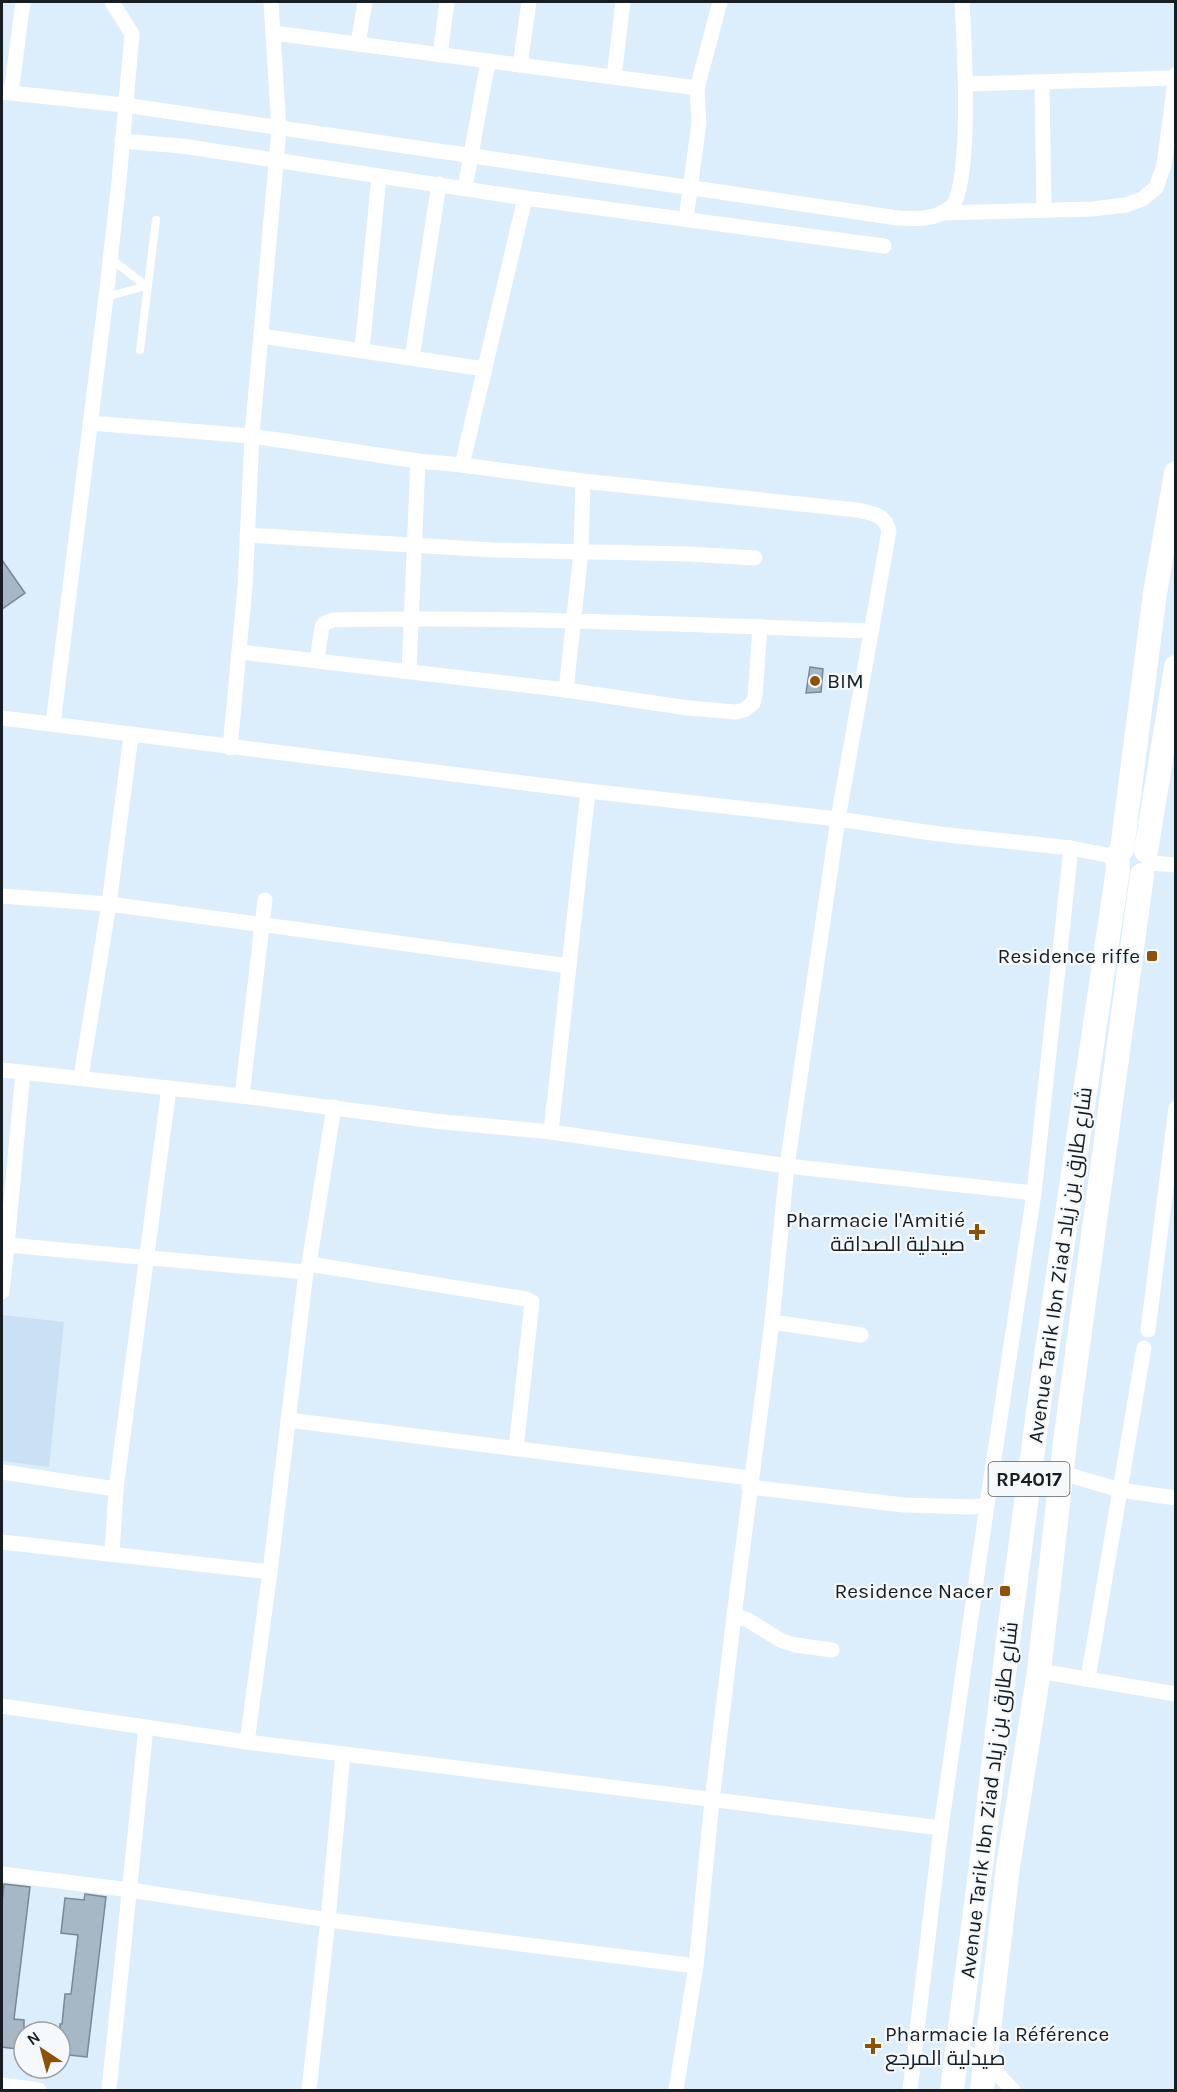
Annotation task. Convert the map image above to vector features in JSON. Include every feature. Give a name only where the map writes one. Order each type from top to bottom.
[{"type":"main road","name":"Avenue Tarik Ibn Ziad شارع طارق بن زياد","points":[[952,2091],[1039,1409],[1155,593],[1176,473]]},
{"type":"main road","name":"Avenue Tarik Ibn Ziad شارع طارق بن زياد","points":[[982,2091],[1008,1867],[1039,1671],[1062,1473],[1146,863],[1176,667]]},
{"type":"main road","points":[[1119,858],[1122,874],[1130,878],[1146,863]]},
{"type":"street","points":[[23,2],[6,93],[124,105],[923,220],[951,207],[959,193],[963,173],[966,84],[962,2]]},
{"type":"street","points":[[53,724],[106,297],[132,34],[112,2]]},
{"type":"street","points":[[231,748],[240,651],[252,436],[278,160],[279,129],[271,2]]},
{"type":"street","points":[[358,44],[365,2]]},
{"type":"street","points":[[440,55],[447,2]]},
{"type":"street","points":[[520,65],[529,2]]},
{"type":"street","points":[[614,77],[623,2]]},
{"type":"street","points":[[686,219],[699,123],[697,88],[720,2]]},
{"type":"street","points":[[273,33],[697,88]]},
{"type":"street","points":[[465,188],[469,155],[488,61]]},
{"type":"street","points":[[941,213],[1092,209],[1126,205],[1151,193],[1159,182],[1164,165],[1175,76],[966,84]]},
{"type":"street","points":[[1042,82],[1044,210]]},
{"type":"street","points":[[122,141],[182,146],[525,198],[884,246]]},
{"type":"street","points":[[362,350],[379,177]]},
{"type":"street","points":[[412,358],[439,184]]},
{"type":"street","points":[[462,465],[525,198]]},
{"type":"street","points":[[261,336],[485,369]]},
{"type":"street","points":[[90,423],[252,436],[418,461],[583,481],[834,506],[874,514],[882,517],[887,523],[889,531],[838,819],[787,1166],[772,1322],[750,1482],[712,1801],[696,1966],[676,2091]]},
{"type":"street","points":[[409,671],[418,461]]},
{"type":"street","points":[[566,690],[581,552],[583,481]]},
{"type":"street","points":[[247,535],[414,546],[755,558]]},
{"type":"street","points":[[317,660],[322,627],[328,621],[411,618],[872,631]]},
{"type":"street","points":[[240,651],[566,690],[688,708],[736,712],[744,710],[753,703],[755,696],[760,627]]},
{"type":"street","points":[[2,718],[131,736],[1071,848],[1119,858]]},
{"type":"street","points":[[81,1077],[109,904],[131,736]]},
{"type":"street","points":[[551,1132],[588,791]]},
{"type":"street","points":[[910,2091],[942,1828],[1034,1193],[1071,848]]},
{"type":"street","points":[[1146,863],[1176,865]]},
{"type":"street","points":[[2,896],[109,904],[570,966]]},
{"type":"street","points":[[242,1096],[266,900]]},
{"type":"street","points":[[2,1070],[242,1096],[434,1121],[551,1132],[787,1166],[1034,1193]]},
{"type":"street","points":[[2,1292],[22,1072]]},
{"type":"street","points":[[112,1554],[116,1489],[169,1088]]},
{"type":"street","points":[[247,1742],[308,1268],[334,1107]]},
{"type":"street","points":[[1148,1330],[1169,1204],[1176,1108]]},
{"type":"street","points":[[7,1245],[145,1258],[308,1268],[526,1299],[532,1302],[516,1449]]},
{"type":"street","points":[[772,1322],[861,1335]]},
{"type":"street","points":[[1088,1679],[1144,1348]]},
{"type":"street","points":[[288,1420],[516,1449],[894,1504],[971,1507],[987,1505]]},
{"type":"street","points":[[2,1472],[116,1489]]},
{"type":"street","points":[[1062,1473],[1120,1490],[1176,1498]]},
{"type":"street","points":[[2,1542],[270,1572]]},
{"type":"street","points":[[734,1616],[748,1620],[780,1640],[795,1645],[832,1650]]},
{"type":"street","points":[[1039,1671],[1176,1694]]},
{"type":"street","points":[[2,1706],[247,1742],[942,1828]]},
{"type":"street","points":[[109,2091],[146,1727]]},
{"type":"street","points":[[309,2091],[343,1754]]},
{"type":"street","points":[[2,1874],[130,1890],[328,1920],[696,1966]]},
{"type":"street","points":[[958,2048],[986,2062],[1013,2091]]},
{"type":"street","points":[[10,2088],[39,2091]]},
{"type":"lane","points":[[140,350],[156,220]]},
{"type":"lane","points":[[110,258],[147,286]]},
{"type":"lane","points":[[106,297],[147,286]]},
{"type":"shaded area","points":[[2,1315],[64,1322],[49,1467],[2,1461]]},
{"type":"building","points":[[2,560],[25,593],[2,609]]},
{"type":"building","name":"BIM","points":[[810,667],[823,669],[821,692],[806,693]]},
{"type":"building","points":[[4,1884],[30,1887],[14,2019],[24,2020],[12,2020],[12,2048],[2,2047]]},
{"type":"building","points":[[85,1894],[106,1897],[87,2057],[72,2055],[72,2020],[62,2020],[65,1994],[71,1994],[78,1935],[61,1933],[65,1898],[84,1900]]},
{"type":"place","name":"BIM","points":[[815,681]]},
{"type":"place","name":"Residence riffe","points":[[1152,956]]},
{"type":"place","name":"Pharmacie l'Amitié صيدلية الصداقة","points":[[977,1232]]},
{"type":"place","name":"Residence Nacer","points":[[1005,1591]]},
{"type":"place","name":"Pharmacie la Référence صيدلية المرجع","points":[[873,2046]]}]
